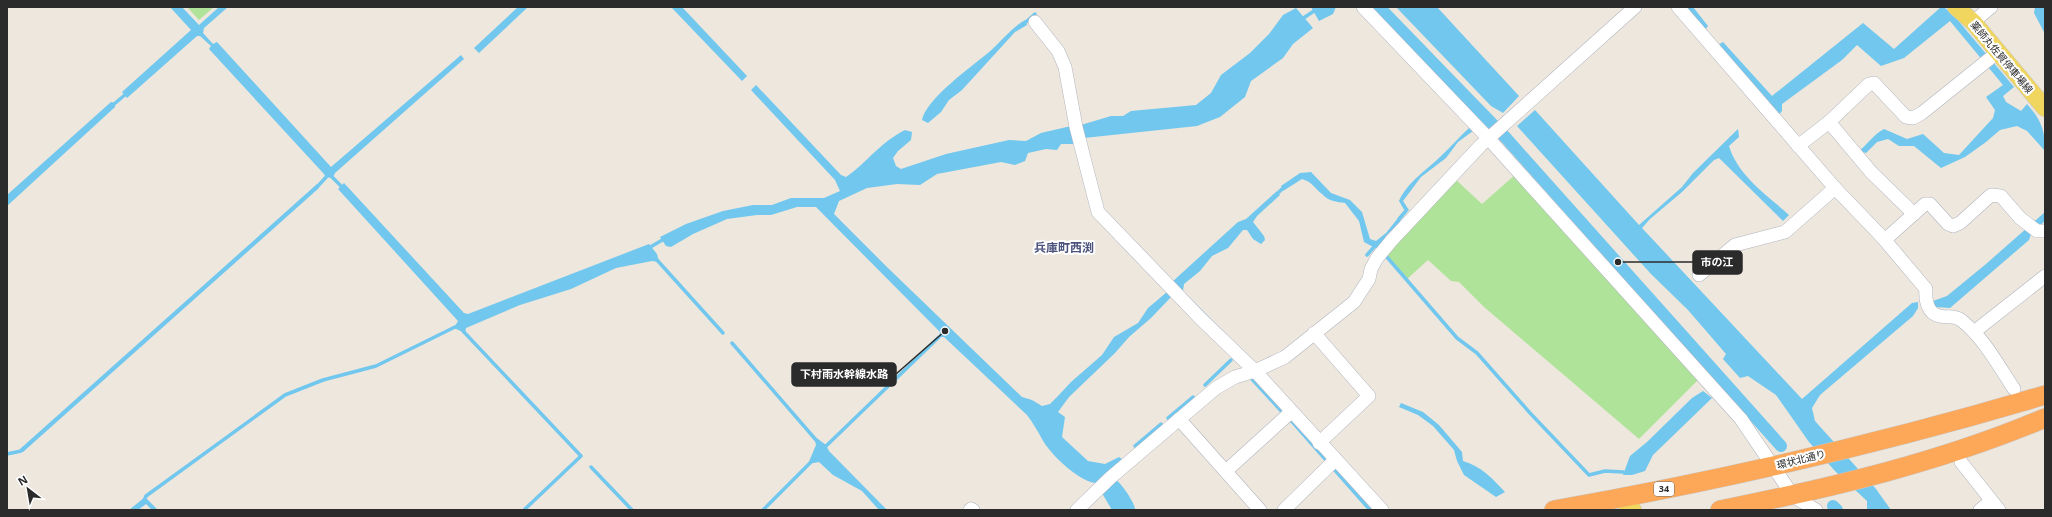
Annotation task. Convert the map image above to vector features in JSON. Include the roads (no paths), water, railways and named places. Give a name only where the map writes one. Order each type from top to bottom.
[{"type":"highway","name":"環状北通り","points":[[1554,510],[1626,506],[1815,455],[1981,414],[2045,395]]},
{"type":"highway","points":[[1720,510],[1793,496],[1873,476],[1935,458],[2042,423]]},
{"type":"highway","points":[[1752,510],[1781,505],[1793,496]]},
{"type":"main road","name":"薬師丸佐賀停車場線","points":[[1956,7],[1973,22],[1996,54],[2045,108]]},
{"type":"street","points":[[1363,7],[1488,138],[1741,419],[1793,496],[1816,510]]},
{"type":"street","points":[[1077,510],[1110,478],[1216,388],[1235,377],[1254,371],[1285,357],[1354,302],[1369,278],[1371,269],[1392,240],[1488,138],[1635,7]]},
{"type":"street","points":[[1678,7],[1798,146],[1835,188],[1883,238],[1926,289],[1926,298],[1929,309],[1938,316],[1949,316],[1959,319],[1969,328],[1992,354],[2014,389]]},
{"type":"street","points":[[1973,22],[1991,7]]},
{"type":"street","points":[[1035,22],[1058,52],[1065,67],[1078,133],[1098,212],[1201,319],[1254,371],[1288,415],[1319,443],[1332,463],[1382,510]]},
{"type":"street","points":[[1798,146],[1829,122],[1870,84],[1874,83],[1906,117],[1913,118],[1922,113],[1996,54]]},
{"type":"street","points":[[1829,122],[1871,172],[1914,214]]},
{"type":"street","points":[[1699,275],[1735,245],[1785,232],[1835,188]]},
{"type":"street","points":[[1883,238],[1888,237],[1925,204],[1930,204],[1948,224],[1956,226],[1992,195],[1996,194],[2001,196],[2040,229]]},
{"type":"street","points":[[1979,328],[2045,276]]},
{"type":"street","points":[[1314,333],[1369,396],[1319,443]]},
{"type":"street","points":[[1226,471],[1288,415]]},
{"type":"street","points":[[1179,419],[1260,510]]},
{"type":"street","points":[[1961,462],[1995,505],[1980,510]]},
{"type":"street","points":[[1284,510],[1332,463]]},
{"type":"water","points":[[170,7],[182,7],[199,25],[219,7],[228,7],[204,28],[203,33],[213,44],[217,42],[331,167],[461,55],[464,59],[335,173],[333,177],[326,178],[324,174],[209,49],[211,46],[200,36],[197,36],[127,98],[122,92],[191,30]]},
{"type":"water","points":[[518,7],[528,7],[479,53],[474,48]]},
{"type":"water","points":[[671,7],[682,7],[747,76],[742,81]]},
{"type":"water","points":[[1311,7],[1336,7],[1333,14],[1319,21]]},
{"type":"water","points":[[1396,7],[1437,7],[1519,96],[1503,113],[1491,106]]},
{"type":"water","points":[[1686,7],[1693,7],[1708,26],[1705,30]]},
{"type":"water","points":[[1941,7],[1944,7],[1956,18],[2014,87],[2003,96],[2006,102],[2021,111],[2027,104],[2036,115],[2043,131],[2045,151],[2027,131],[2017,126],[2000,130],[1965,157],[1941,168],[1914,146],[1899,146],[1888,139],[1877,142],[1866,153],[1859,151],[1884,129],[1907,139],[1923,134],[1944,153],[1959,155],[1993,118],[1995,110],[1986,97],[2003,85],[1950,21],[1904,58],[1881,66],[1857,45],[1842,60],[1782,104],[1782,111],[1778,116],[1718,45],[1723,42],[1772,96],[1863,23],[1894,49]]},
{"type":"water","points":[[2035,7],[2044,7],[2045,9],[2045,34],[2034,13]]},
{"type":"water","points":[[1296,8],[1313,28],[1293,44],[1283,58],[1251,81],[1245,97],[1220,117],[1197,126],[1084,138],[1081,125],[1111,116],[1123,116],[1131,111],[1196,105],[1211,93],[1221,75],[1250,53],[1269,34],[1283,15]]},
{"type":"water","points":[[1025,20],[1027,25],[1015,32],[962,90],[949,100],[941,112],[928,123],[922,120],[925,112],[940,93],[988,53],[1015,27]]},
{"type":"water","points":[[756,85],[841,175],[846,177],[888,141],[905,130],[912,132],[911,140],[898,151],[893,158],[896,166],[901,169],[946,154],[1009,140],[1026,141],[1041,133],[1071,126],[1074,144],[1061,144],[1057,150],[1046,149],[1028,153],[1025,161],[1015,165],[1001,162],[937,174],[920,185],[897,184],[867,188],[839,201],[834,214],[1022,397],[1032,400],[1042,406],[1050,404],[1071,382],[1102,355],[1114,337],[1138,323],[1148,308],[1167,292],[1172,296],[1069,397],[1058,412],[1065,417],[1062,437],[1088,461],[1105,464],[1119,457],[1122,459],[1103,477],[1114,479],[1118,482],[1131,499],[1135,510],[1112,510],[1096,483],[1082,478],[1074,473],[1058,459],[1046,445],[1027,415],[944,337],[939,337],[940,332],[816,207],[797,207],[771,215],[757,215],[727,219],[693,234],[671,247],[666,246],[660,237],[686,224],[723,211],[753,205],[772,205],[791,198],[824,198],[840,191],[835,180],[751,90]]},
{"type":"water","points":[[111,102],[115,103],[115,107],[7,206],[7,195]]},
{"type":"water","points":[[1535,110],[1639,225],[1682,187],[1693,173],[1738,129],[1739,137],[1729,146],[1733,157],[1746,176],[1789,215],[1783,221],[1719,158],[1714,160],[1682,192],[1650,219],[1642,228],[1802,399],[1912,303],[1918,302],[1918,308],[1913,316],[1820,395],[1812,408],[1815,421],[1876,489],[1891,510],[1867,510],[1867,501],[1835,471],[1809,442],[1776,395],[1748,376],[1740,378],[1723,359],[1726,354],[1688,310],[1651,274],[1517,126]]},
{"type":"water","points":[[1469,128],[1473,131],[1458,142],[1446,158],[1421,177],[1403,201],[1409,210],[1406,213],[1399,201],[1407,188],[1445,153]]},
{"type":"water","points":[[1311,172],[1331,193],[1350,200],[1362,212],[1370,239],[1376,241],[1386,233],[1398,218],[1401,221],[1386,236],[1377,249],[1364,242],[1359,221],[1345,203],[1330,200],[1311,184],[1302,179],[1283,191],[1281,186],[1300,173]]},
{"type":"water","points":[[344,183],[464,313],[468,314],[649,244],[657,254],[659,262],[652,261],[616,268],[571,289],[520,305],[466,328],[465,333],[454,328],[458,321],[338,189]]},
{"type":"water","points":[[317,184],[319,188],[23,452],[20,449]]},
{"type":"water","points":[[1277,191],[1280,195],[1257,216],[1253,222],[1264,236],[1265,240],[1261,244],[1253,239],[1247,230],[1243,230],[1228,248],[1212,256],[1200,271],[1184,284],[1183,291],[1240,348],[1238,350],[1172,282],[1238,222],[1246,219]]},
{"type":"water","points":[[2045,212],[2045,221],[2031,234],[2029,240],[1950,308],[1935,307],[1933,301],[1947,296]]},
{"type":"water","points":[[1703,391],[1712,398],[1653,455],[1645,471],[1632,475],[1623,475],[1630,456],[1647,442],[1692,398]]},
{"type":"water","points":[[1401,403],[1423,412],[1439,425],[1462,452],[1463,461],[1481,470],[1505,492],[1496,497],[1464,475],[1457,461],[1454,450],[1433,426],[1418,415],[1399,407]]},
{"type":"water","points":[[814,436],[826,445],[829,451],[887,510],[879,510],[862,491],[833,475],[819,462],[808,464],[816,445]]},
{"type":"water","points":[[145,497],[158,510],[152,510],[146,504],[138,510],[129,510]]},
{"type":"waterway","points":[[1302,19],[1320,7]]},
{"type":"waterway","points":[[1379,7],[1506,138],[1781,446]]},
{"type":"waterway","points":[[1026,22],[1035,14]]},
{"type":"waterway","points":[[113,105],[127,93]]},
{"type":"waterway","points":[[317,187],[329,174],[344,189]]},
{"type":"waterway","points":[[1279,192],[1282,189]]},
{"type":"waterway","points":[[1399,219],[1405,212]]},
{"type":"waterway","points":[[647,249],[664,239]]},
{"type":"waterway","points":[[1367,255],[1374,247]]},
{"type":"waterway","points":[[1386,256],[1457,338],[1477,353],[1530,413],[1589,475],[1605,471],[1623,472]]},
{"type":"waterway","points":[[657,260],[723,333]]},
{"type":"waterway","points":[[144,501],[146,496],[285,395],[323,380],[376,366],[457,326]]},
{"type":"waterway","points":[[463,331],[581,456],[524,510]]},
{"type":"waterway","points":[[823,449],[939,337]]},
{"type":"waterway","points":[[732,343],[816,440]]},
{"type":"waterway","points":[[1205,385],[1231,360]]},
{"type":"waterway","points":[[1251,378],[1284,414]]},
{"type":"waterway","points":[[1168,418],[1193,397]]},
{"type":"waterway","points":[[1289,418],[1370,510]]},
{"type":"waterway","points":[[1135,446],[1161,424]]},
{"type":"waterway","points":[[7,454],[21,451],[24,448]]},
{"type":"waterway","points":[[763,510],[812,461]]},
{"type":"waterway","points":[[591,467],[632,510]]},
{"type":"waterway","points":[[1833,506],[1837,510]]},
{"type":"place","name":"市の江","points":[[1618,262]]},
{"type":"place","name":"下村雨水幹線水路","points":[[945,331]]},
{"type":"district","name":"兵庫町西渕","points":[[1064,248]]}]
